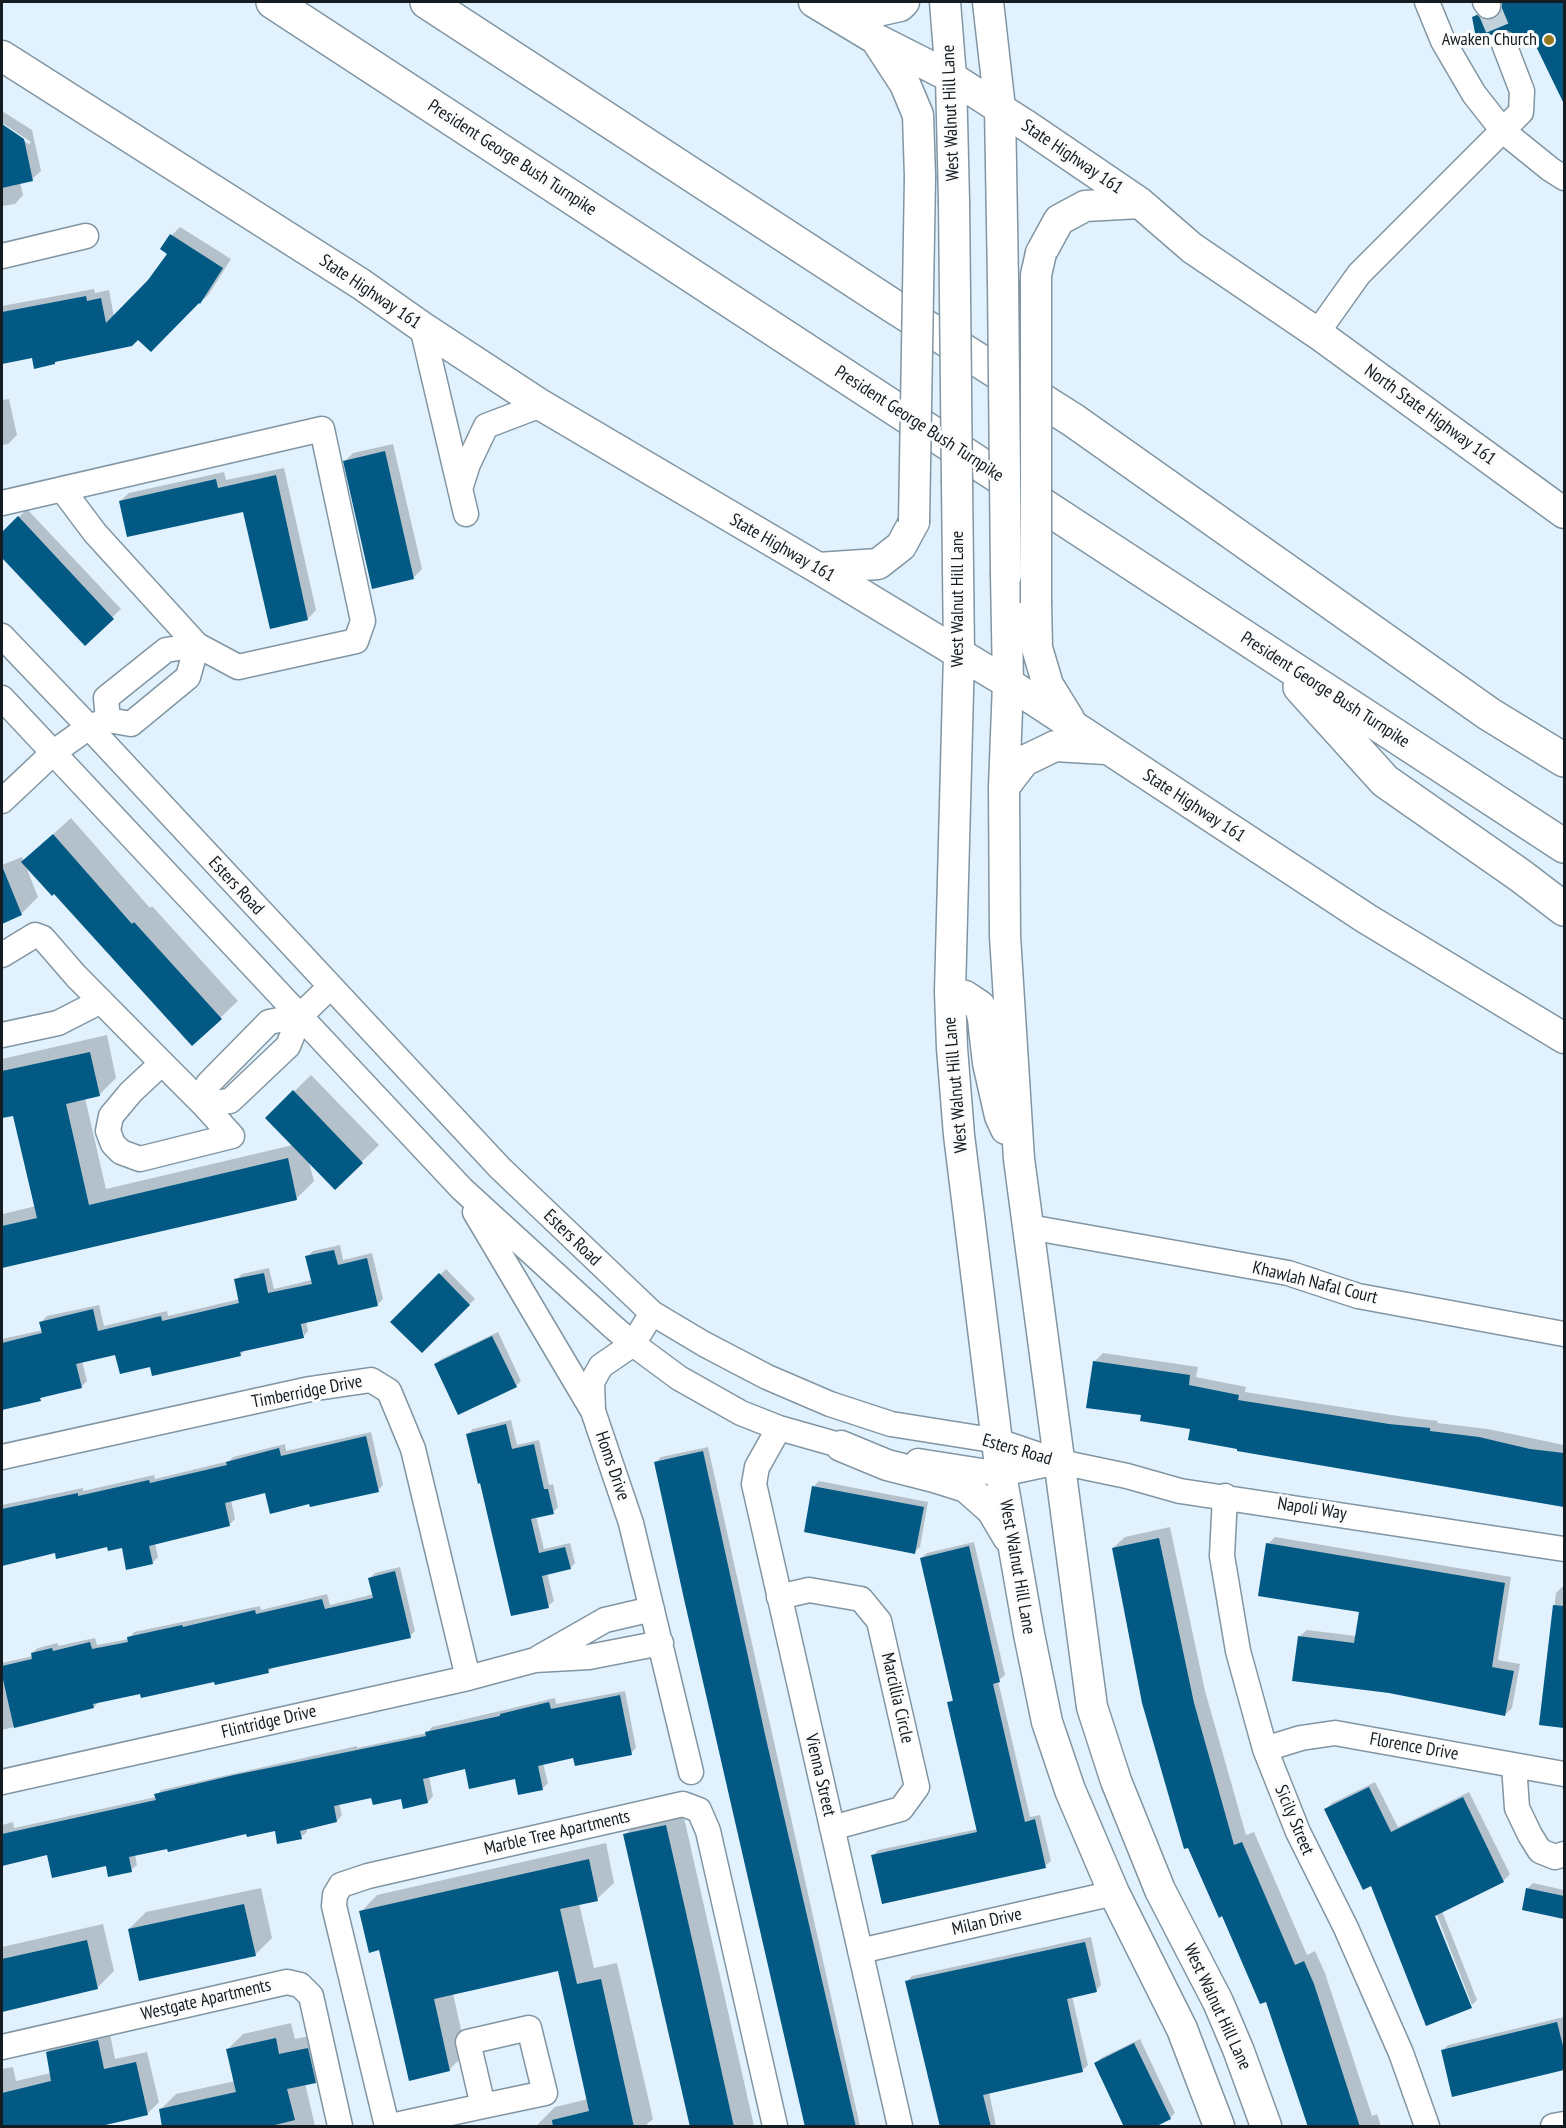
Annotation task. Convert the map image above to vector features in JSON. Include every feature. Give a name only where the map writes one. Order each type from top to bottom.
[{"type":"highway","name":"President George Bush Turnpike","points":[[273,2],[1564,846]]},
{"type":"highway","points":[[427,2],[893,306],[1073,420],[1489,714],[1564,760]]},
{"type":"highway","points":[[1270,654],[1385,781],[1521,876],[1564,909]]},
{"type":"highway","points":[[1489,714],[1564,746]]},
{"type":"main road","points":[[820,5],[873,12],[900,6],[904,2]]},
{"type":"main road","name":"West Walnut Hill Lane","points":[[945,2],[951,77],[954,201],[959,654],[950,992],[959,1136],[1001,1474],[1047,1722],[1070,1790],[1114,1893],[1182,2029],[1219,2127]]},
{"type":"main road","name":"West Walnut Hill Lane","points":[[988,2],[1000,108],[1008,683],[1004,787],[1005,936],[1019,1160],[1092,1707],[1116,1781],[1160,1890],[1218,2002],[1239,2049],[1266,2127]]},
{"type":"main road","name":"State Highway 161","points":[[820,5],[874,38],[951,77],[1000,108],[1140,203],[1192,248],[1317,333]]},
{"type":"main road","points":[[818,568],[878,564],[901,546],[914,522],[920,177],[918,115],[905,84],[874,38]]},
{"type":"main road","name":"State Highway 161","points":[[2,56],[361,284],[422,327],[542,405],[1008,683],[1367,919],[1564,1038]]},
{"type":"main road","points":[[1073,726],[1048,685],[1037,648],[1036,275],[1041,254],[1059,220],[1085,206],[1140,203]]},
{"type":"main road","name":"North State Highway 161","points":[[1317,333],[1554,505]]},
{"type":"main road","points":[[1004,787],[1024,761],[1055,746],[1107,749]]},
{"type":"main road","points":[[950,992],[965,996],[980,1006],[988,1063],[1000,1116],[1019,1160]]},
{"type":"main road","points":[[841,1446],[887,1465],[966,1487],[992,1510],[1014,1548]]},
{"type":"street","points":[[1428,2],[1443,41],[1474,94],[1503,131],[1564,178]]},
{"type":"street","points":[[1317,333],[1359,274],[1521,112],[1522,91],[1503,44]]},
{"type":"street","points":[[2,256],[86,236]]},
{"type":"street","points":[[422,327],[466,514]]},
{"type":"street","points":[[460,489],[468,464],[486,426],[542,405]]},
{"type":"street","points":[[2,503],[62,489],[322,429],[363,621],[356,641],[238,668],[197,645],[95,533],[62,489]]},
{"type":"street","name":"Esters Road","points":[[2,636],[99,723],[330,987],[500,1168],[652,1313],[767,1377],[830,1404],[891,1424],[998,1441],[1060,1462]]},
{"type":"street","points":[[99,723],[106,698],[166,650],[197,645]]},
{"type":"street","points":[[2,801],[54,752],[99,723],[131,724],[188,677],[197,645]]},
{"type":"street","name":"Esters Road","points":[[2,698],[462,1190],[633,1344],[679,1378],[741,1413],[779,1428],[885,1456],[1001,1474],[1060,1462]]},
{"type":"street","points":[[2,955],[35,935],[43,938],[232,1136],[140,1159],[121,1152],[113,1144],[108,1131],[111,1116],[131,1092],[162,1064]]},
{"type":"street","points":[[202,1104],[208,1084],[269,1022],[300,1016],[330,987]]},
{"type":"street","points":[[2,1035],[58,1023],[101,1001]]},
{"type":"street","name":"Homs Drive","points":[[462,1190],[593,1411],[631,1522],[691,1772]]},
{"type":"street","name":"Khawlah Nafal Court","points":[[1029,1227],[1288,1273],[1358,1296],[1564,1334]]},
{"type":"street","points":[[593,1411],[592,1382],[601,1365],[633,1344],[652,1313]]},
{"type":"street","name":"Timberridge Drive","points":[[2,1457],[310,1389],[371,1380],[389,1391],[413,1449],[468,1677]]},
{"type":"street","name":"Vienna Street","points":[[779,1428],[757,1467],[754,1484],[900,2127]]},
{"type":"street","name":"Napoli Way","points":[[1060,1462],[1127,1476],[1180,1491],[1564,1549]]},
{"type":"street","name":"Sicily Street","points":[[1225,1496],[1222,1556],[1238,1651],[1265,1749],[1298,1832],[1346,1928],[1401,2053],[1427,2127]]},
{"type":"street","name":"Marcillia Circle","points":[[779,1597],[808,1590],[861,1599],[879,1621],[917,1787],[901,1809],[832,1828]]},
{"type":"street","name":"Flintridge Drive","points":[[535,1660],[605,1620],[652,1609]]},
{"type":"street","name":"Flintridge Drive","points":[[2,1782],[535,1660],[589,1657],[661,1643]]},
{"type":"street","name":"Florence Drive","points":[[1265,1749],[1301,1738],[1335,1733],[1564,1774]]},
{"type":"street","points":[[1514,1765],[1517,1808],[1530,1835],[1540,1851],[1555,1857],[1564,1854]]},
{"type":"street","name":"Marble Tree Apartments","points":[[483,2106],[389,2127],[334,1906],[335,1895],[341,1885],[368,1876],[683,1804],[699,1810],[708,1831],[775,2127]]},
{"type":"street","name":"Milan Drive","points":[[860,1951],[1114,1893]]},
{"type":"street","name":"Westgate Apartments","points":[[2,2047],[287,1982],[300,1985],[311,1996],[313,2002],[340,2127]]},
{"type":"street","points":[[1553,2127],[1564,2124]]},
{"type":"building","name":"Awaken Church","points":[[1504,2],[1564,2],[1564,104],[1531,36],[1516,37],[1506,30],[1476,38],[1472,17],[1477,15],[1489,20],[1496,18]]},
{"type":"building","points":[[2,124],[24,139],[33,181],[2,188]]},
{"type":"building","points":[[170,234],[223,268],[200,304],[151,352],[138,340],[132,346],[55,362],[55,364],[34,369],[32,358],[2,364],[2,312],[86,296],[87,301],[101,298],[106,323],[148,280],[167,254],[160,249]]},
{"type":"building","points":[[385,451],[414,579],[372,589],[343,461]]},
{"type":"building","points":[[276,475],[308,620],[270,629],[243,512],[127,537],[119,501],[216,479],[218,488]]},
{"type":"building","points":[[18,516],[114,619],[85,646],[2,558],[2,532]]},
{"type":"building","points":[[53,834],[132,924],[134,922],[222,1019],[192,1046],[54,894],[52,896],[21,862]]},
{"type":"building","points":[[2,866],[22,915],[2,924]]},
{"type":"building","points":[[90,1052],[100,1096],[66,1104],[89,1205],[288,1158],[297,1200],[2,1268],[2,1226],[37,1218],[13,1116],[2,1118],[2,1071]]},
{"type":"building","points":[[293,1090],[363,1163],[335,1190],[265,1118]]},
{"type":"building","points":[[334,1250],[338,1265],[367,1258],[378,1306],[301,1324],[304,1338],[240,1352],[241,1356],[152,1376],[150,1367],[120,1374],[115,1355],[76,1364],[82,1388],[2,1410],[2,1343],[42,1333],[39,1322],[93,1309],[98,1331],[161,1316],[162,1321],[239,1303],[234,1279],[264,1273],[268,1293],[312,1284],[305,1256]]},
{"type":"building","points":[[439,1273],[470,1305],[422,1353],[390,1322]]},
{"type":"building","points":[[492,1336],[517,1387],[458,1415],[434,1364]]},
{"type":"building","points":[[1093,1361],[1190,1375],[1189,1385],[1239,1395],[1238,1400],[1389,1424],[1430,1428],[1430,1431],[1479,1437],[1530,1449],[1564,1453],[1564,1507],[1237,1451],[1237,1449],[1188,1440],[1190,1429],[1140,1421],[1141,1415],[1086,1408]]},
{"type":"building","points":[[506,1424],[512,1449],[534,1444],[544,1489],[548,1489],[554,1514],[531,1519],[539,1553],[565,1547],[571,1569],[542,1576],[549,1608],[511,1616],[480,1483],[478,1484],[466,1434]]},
{"type":"building","points":[[366,1436],[379,1492],[310,1507],[309,1504],[270,1514],[265,1493],[225,1503],[230,1526],[149,1546],[153,1564],[126,1570],[122,1548],[108,1551],[107,1547],[56,1559],[55,1553],[2,1566],[2,1509],[78,1493],[78,1496],[149,1480],[150,1483],[227,1465],[226,1462],[279,1448],[281,1456]]},
{"type":"building","points":[[703,1451],[766,1739],[856,2127],[805,2127],[684,1599],[654,1462]]},
{"type":"building","points":[[812,1486],[924,1507],[915,1554],[804,1532]]},
{"type":"building","points":[[1159,1538],[1194,1703],[1234,1845],[1242,1842],[1295,1965],[1304,1961],[1314,1984],[1360,2127],[1308,2127],[1266,2002],[1260,2004],[1222,1916],[1219,1918],[1188,1848],[1184,1849],[1142,1703],[1112,1548]]},
{"type":"building","points":[[1266,1543],[1505,1583],[1492,1667],[1514,1671],[1505,1716],[1389,1693],[1292,1681],[1298,1636],[1354,1643],[1359,1612],[1258,1596]]},
{"type":"building","points":[[969,1546],[1000,1682],[993,1684],[1025,1822],[1035,1819],[1046,1868],[882,1904],[871,1855],[977,1832],[947,1702],[953,1701],[920,1558]]},
{"type":"building","points":[[395,1571],[411,1638],[268,1669],[269,1673],[215,1685],[214,1682],[141,1698],[140,1694],[93,1704],[94,1708],[14,1728],[2,1666],[32,1659],[31,1653],[52,1648],[53,1651],[90,1642],[92,1649],[128,1642],[127,1637],[182,1625],[183,1627],[255,1610],[256,1614],[322,1599],[325,1609],[373,1598],[368,1578]]},
{"type":"building","points":[[1553,1605],[1564,1606],[1564,1728],[1539,1725]]},
{"type":"building","points":[[620,1695],[632,1755],[575,1766],[573,1758],[538,1766],[543,1790],[518,1795],[515,1779],[469,1789],[465,1769],[423,1779],[428,1803],[403,1809],[401,1799],[373,1805],[371,1798],[334,1806],[337,1822],[300,1831],[302,1839],[277,1844],[275,1831],[247,1837],[246,1834],[168,1852],[167,1849],[129,1857],[132,1872],[108,1877],[106,1866],[52,1878],[47,1855],[2,1866],[2,1834],[156,1800],[154,1794],[234,1775],[426,1736],[425,1732],[500,1716],[500,1714],[549,1702],[551,1709]]},
{"type":"building","points":[[1369,1787],[1391,1832],[1463,1797],[1504,1882],[1435,1916],[1472,2008],[1426,2026],[1371,1886],[1363,1890],[1324,1809]]},
{"type":"building","points":[[666,1825],[734,2127],[690,2127],[623,1834]]},
{"type":"building","points":[[589,1859],[598,1901],[560,1909],[577,1984],[601,1979],[634,2127],[553,2127],[552,2120],[589,2111],[558,1971],[434,1999],[450,2071],[409,2081],[379,1950],[369,1953],[359,1911]]},
{"type":"building","points":[[1526,1888],[1564,1896],[1564,1919],[1522,1910]]},
{"type":"building","points":[[244,1904],[256,1956],[139,1981],[128,1929]]},
{"type":"building","points":[[87,1940],[98,1989],[2,2012],[2,1959]]},
{"type":"building","points":[[1085,1942],[1097,1992],[1067,1999],[1083,2072],[983,2095],[991,2127],[940,2127],[905,1981]]},
{"type":"building","points":[[1557,2022],[1564,2050],[1564,2070],[1452,2097],[1441,2050]]},
{"type":"building","points":[[276,2038],[279,2054],[308,2048],[316,2083],[287,2089],[295,2120],[267,2127],[162,2127],[159,2109],[236,2092],[226,2049]]},
{"type":"building","points":[[98,2040],[104,2069],[136,2062],[148,2115],[97,2127],[2,2127],[2,2093],[51,2081],[46,2052]]},
{"type":"building","points":[[1134,2043],[1171,2119],[1155,2127],[1124,2127],[1094,2063]]},
{"type":"tunnel","points":[[1488,6],[1504,44]]},
{"type":"place","name":"Awaken Church","points":[[1549,40]]}]
